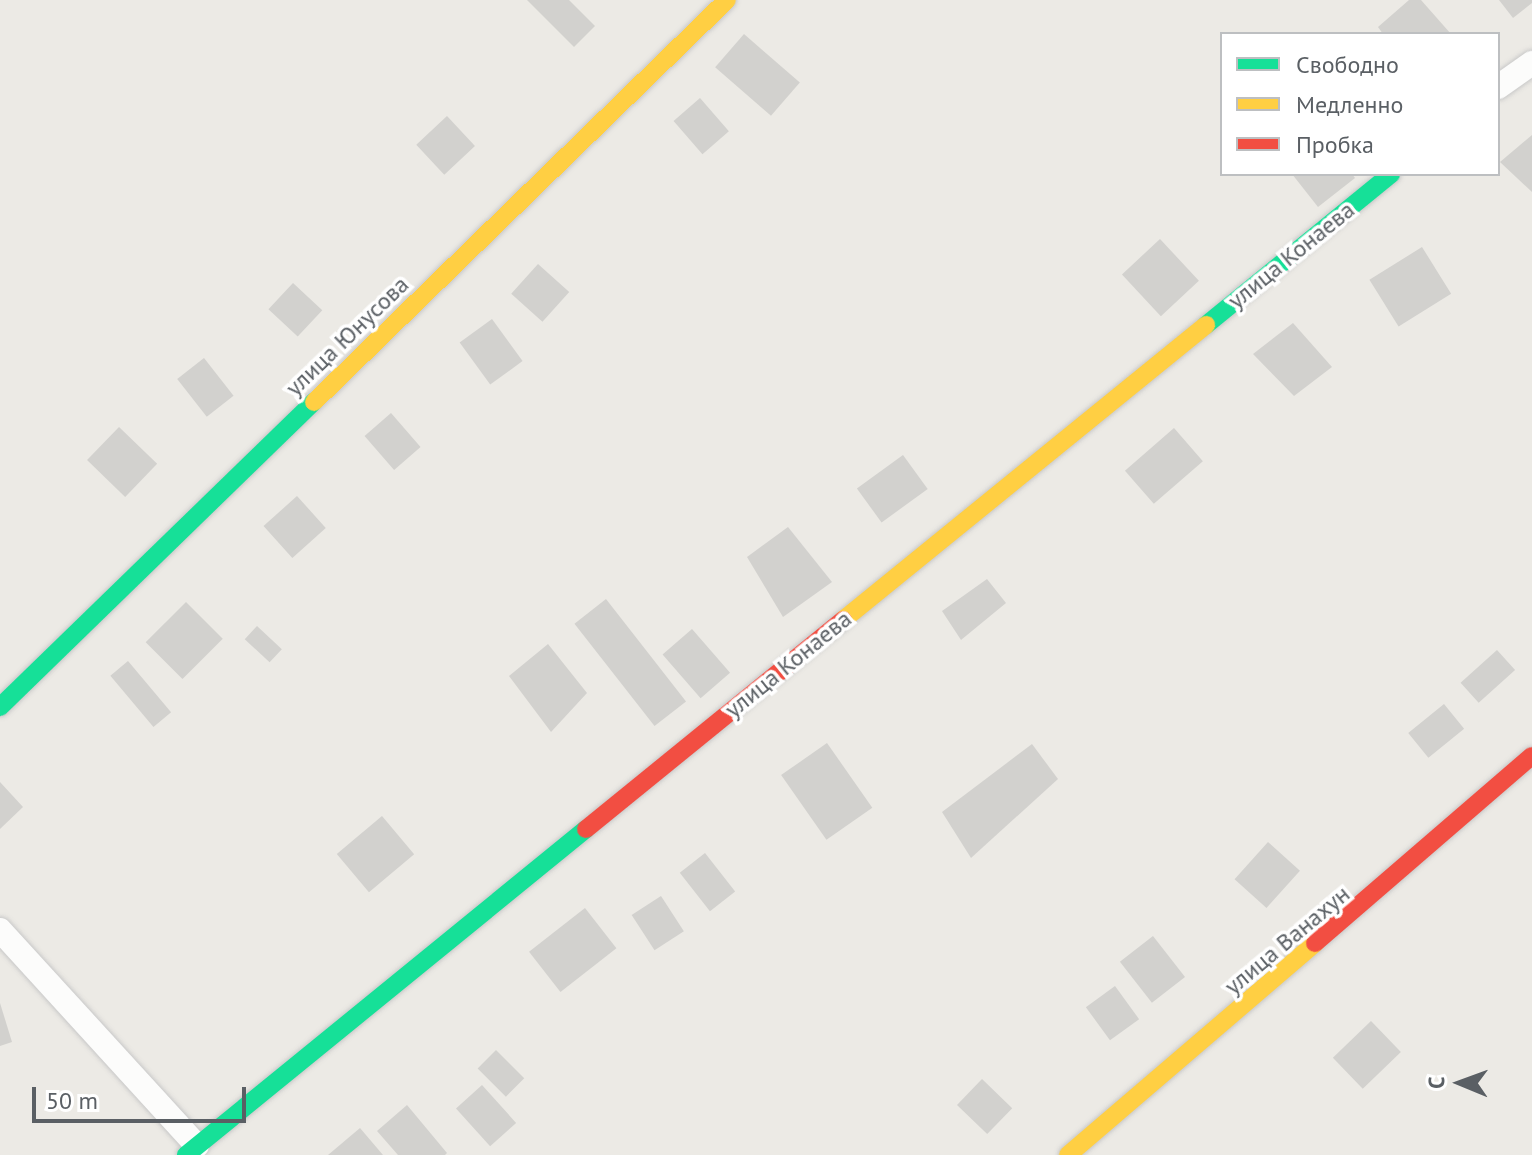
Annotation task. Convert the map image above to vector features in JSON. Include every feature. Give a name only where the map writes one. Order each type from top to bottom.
[{"type":"street","name":"улица Юнусова","points":[[0,707],[727,0]]},
{"type":"street","points":[[1500,86],[1532,63]]},
{"type":"street","name":"улица Конаева","points":[[192,1150],[1389,176]]},
{"type":"street","name":"улица Ванахун","points":[[1068,1155],[1532,756]]},
{"type":"street","points":[[0,930],[192,1150]]},
{"type":"building","points":[[527,0],[569,0],[595,26],[574,47]]},
{"type":"building","points":[[1409,0],[1421,0],[1449,32],[1382,32],[1378,27]]},
{"type":"building","points":[[1499,0],[1532,0],[1532,3],[1513,18]]},
{"type":"building","points":[[744,34],[800,83],[771,116],[715,67]]},
{"type":"building","points":[[700,98],[729,131],[702,154],[674,121]]},
{"type":"building","points":[[447,116],[475,146],[444,175],[416,145]]},
{"type":"building","points":[[1532,135],[1532,192],[1500,162]]},
{"type":"building","points":[[1294,176],[1354,176],[1355,178],[1318,207]]},
{"type":"building","points":[[1160,239],[1199,281],[1161,316],[1122,274]]},
{"type":"building","points":[[1422,247],[1451,294],[1399,326],[1369,280]]},
{"type":"building","points":[[538,264],[569,292],[542,322],[511,294]]},
{"type":"building","points":[[293,283],[322,310],[298,337],[268,309]]},
{"type":"building","points":[[492,319],[523,361],[490,385],[460,343]]},
{"type":"building","points":[[1293,323],[1332,367],[1294,396],[1253,354]]},
{"type":"building","points":[[204,358],[234,396],[207,417],[177,379]]},
{"type":"building","points":[[391,413],[421,447],[394,470],[365,436]]},
{"type":"building","points":[[119,427],[157,464],[125,497],[87,460]]},
{"type":"building","points":[[1174,428],[1203,461],[1154,504],[1125,471]]},
{"type":"building","points":[[903,455],[928,489],[882,522],[857,489]]},
{"type":"building","points":[[297,496],[326,528],[292,558],[264,526]]},
{"type":"building","points":[[788,527],[832,582],[783,617],[747,557]]},
{"type":"building","points":[[987,579],[1006,603],[961,640],[942,611]]},
{"type":"building","points":[[606,599],[686,701],[655,726],[574,624]]},
{"type":"building","points":[[186,602],[223,639],[182,679],[146,642]]},
{"type":"building","points":[[257,626],[282,649],[270,662],[245,639]]},
{"type":"building","points":[[692,629],[730,673],[701,698],[663,655]]},
{"type":"building","points":[[548,644],[587,693],[551,732],[509,676]]},
{"type":"building","points":[[1497,650],[1515,670],[1479,703],[1461,683]]},
{"type":"building","points":[[128,661],[171,712],[153,727],[110,676]]},
{"type":"building","points":[[1444,704],[1464,729],[1428,758],[1408,733]]},
{"type":"building","points":[[827,743],[872,808],[826,840],[781,775]]},
{"type":"building","points":[[1032,744],[1058,779],[971,858],[942,812]]},
{"type":"building","points":[[0,782],[23,807],[0,829]]},
{"type":"building","points":[[382,816],[414,854],[369,892],[337,854]]},
{"type":"building","points":[[1268,842],[1300,871],[1266,908],[1235,879]]},
{"type":"building","points":[[705,853],[735,892],[710,911],[680,873]]},
{"type":"building","points":[[661,896],[684,931],[655,950],[632,915]]},
{"type":"building","points":[[585,908],[616,948],[560,992],[529,952]]},
{"type":"building","points":[[1153,936],[1185,977],[1152,1003],[1120,962]]},
{"type":"building","points":[[1115,986],[1139,1019],[1110,1040],[1086,1007]]},
{"type":"building","points":[[0,1003],[12,1042],[0,1046]]},
{"type":"building","points":[[1371,1021],[1401,1052],[1363,1089],[1333,1058]]},
{"type":"building","points":[[496,1050],[524,1078],[506,1097],[478,1068]]},
{"type":"building","points":[[982,1079],[1012,1108],[987,1134],[957,1105]]},
{"type":"building","points":[[482,1085],[516,1123],[490,1146],[456,1108]]},
{"type":"building","points":[[407,1105],[447,1153],[445,1155],[398,1155],[377,1131]]},
{"type":"building","points":[[360,1128],[383,1155],[328,1155]]},
{"type":"traffic: fast","points":[[1206,325],[1389,176]]},
{"type":"traffic: fast","points":[[0,707],[314,402]]},
{"type":"traffic: fast","points":[[186,1155],[586,829]]},
{"type":"traffic: slow","points":[[314,402],[727,0]]},
{"type":"traffic: slow","points":[[843,620],[1206,325]]},
{"type":"traffic: slow","points":[[1068,1155],[1315,943]]},
{"type":"traffic: jam","points":[[586,829],[843,620]]},
{"type":"traffic: jam","points":[[1315,943],[1532,756]]}]
